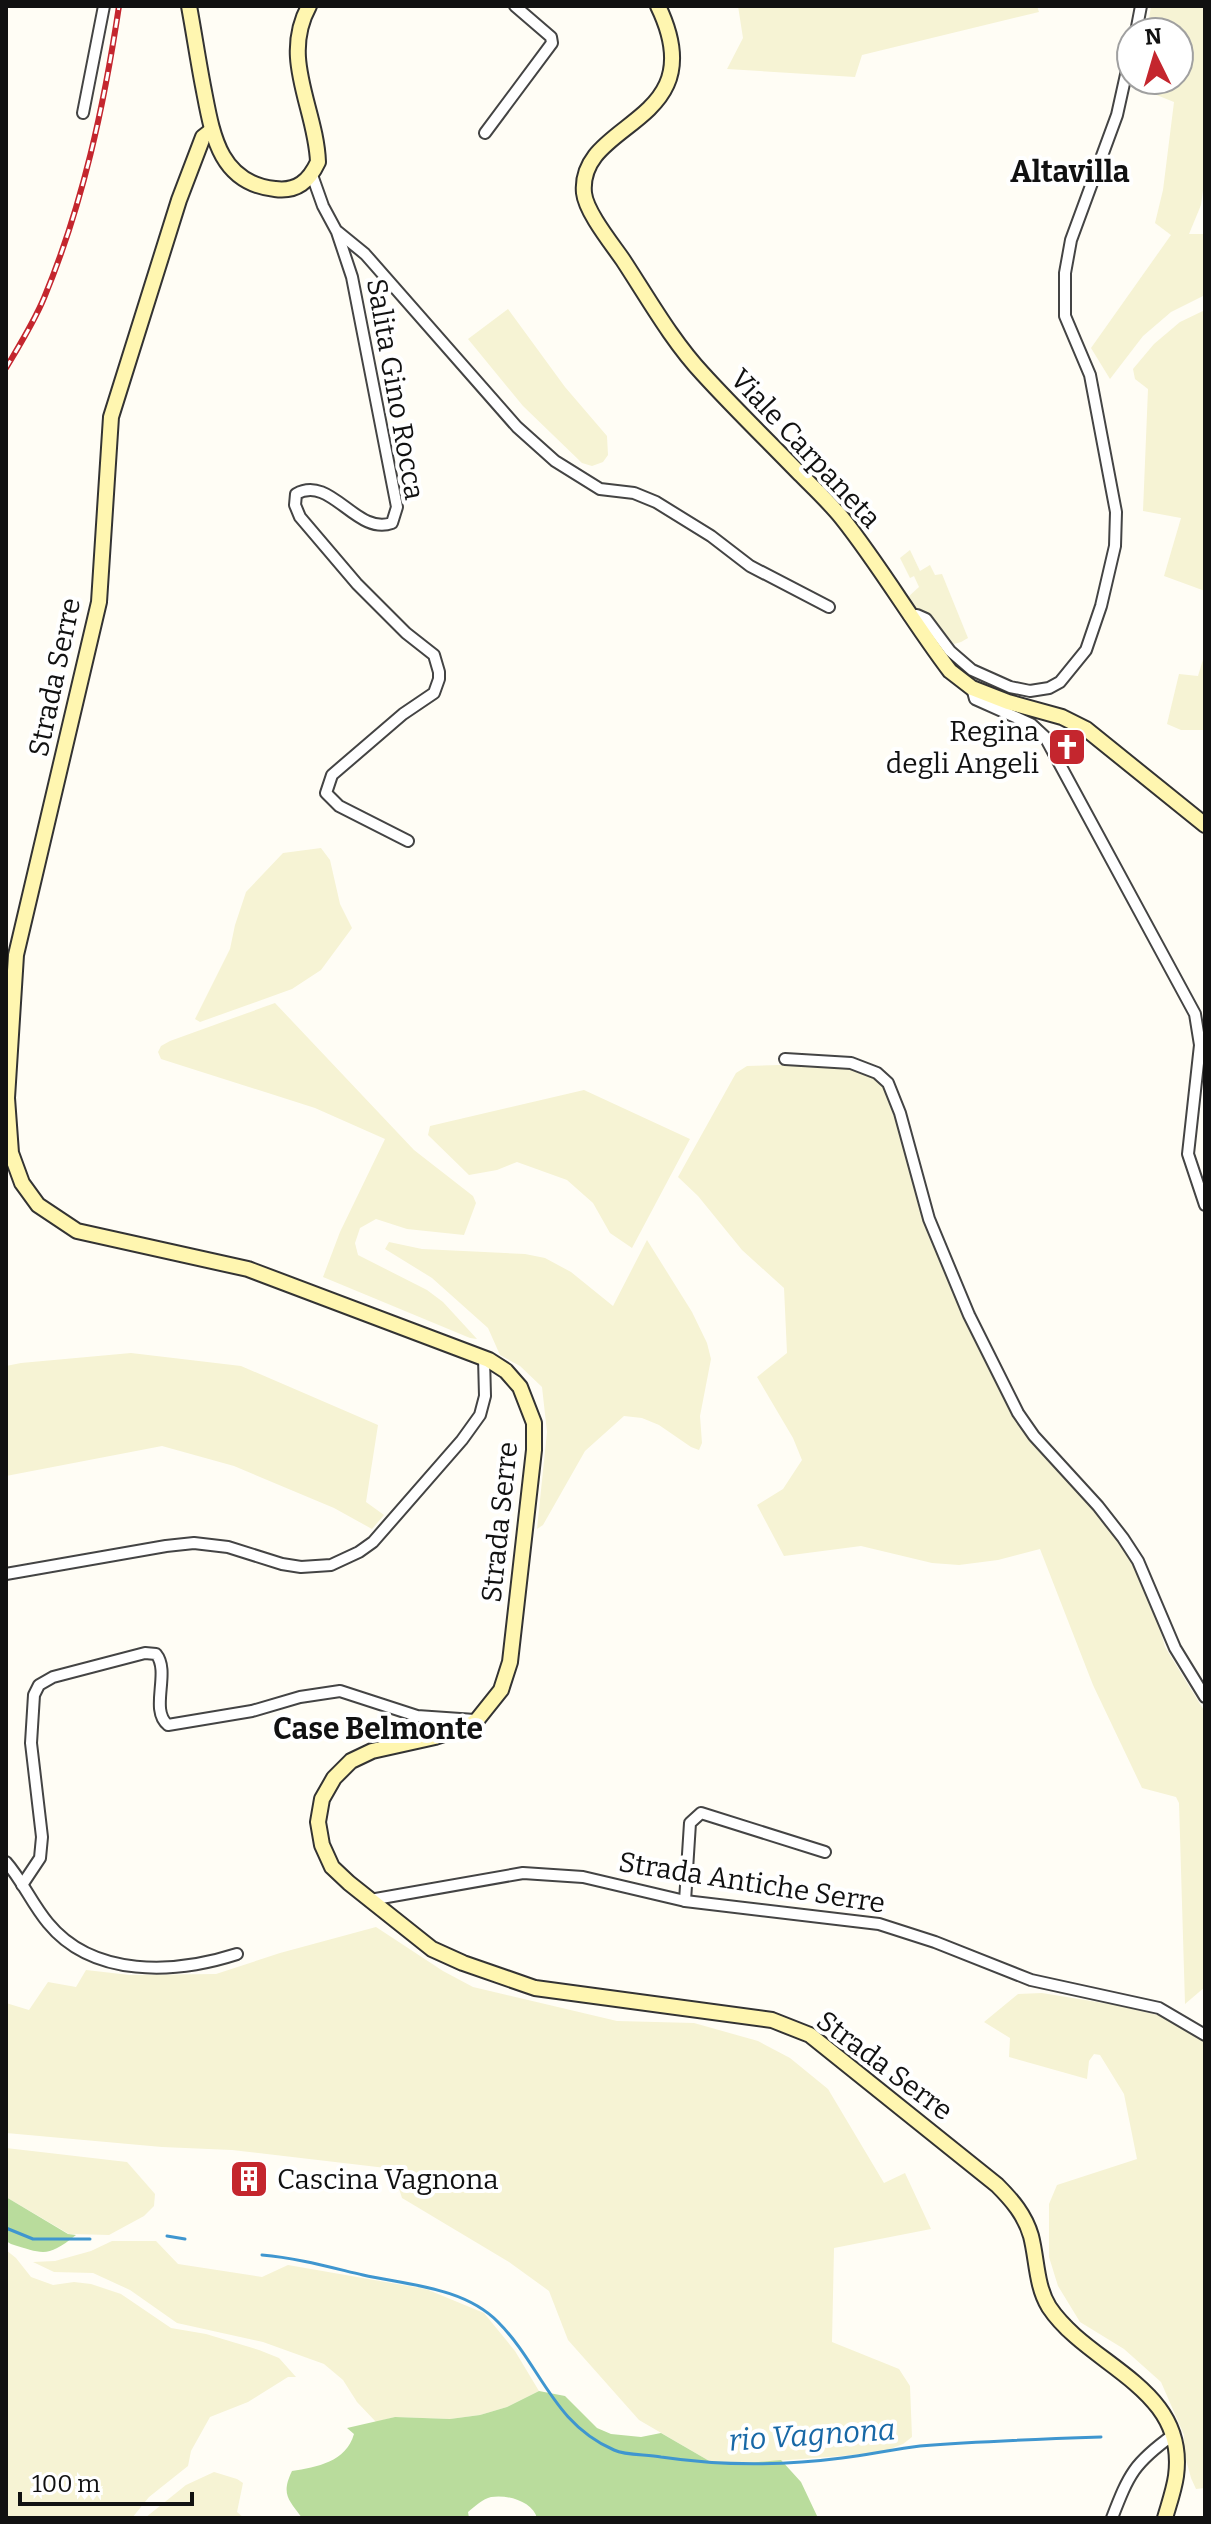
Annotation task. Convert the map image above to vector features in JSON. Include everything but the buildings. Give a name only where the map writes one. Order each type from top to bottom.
[{"type":"main road","points":[[189,6],[218,150],[226,162],[253,185],[286,190],[304,184],[318,162],[296,49],[300,22],[309,6]]},
{"type":"main road","name":"Viale Carpaneta","points":[[658,6],[670,35],[669,80],[659,99],[643,117],[593,157],[587,166],[586,200],[614,248],[700,372],[840,516],[950,671],[972,688],[1062,717],[1086,729],[1205,825]]},
{"type":"main road","name":"Strada Serre","points":[[212,130],[203,137],[179,200],[111,417],[99,602],[16,955],[7,1098],[11,1153],[22,1183],[38,1205],[77,1231],[248,1269],[484,1358],[506,1371],[520,1387],[531,1411],[534,1438],[510,1662],[501,1690],[477,1720],[453,1732],[372,1751],[351,1761],[334,1778],[322,1799],[318,1822],[322,1845],[332,1867],[432,1949],[463,1963],[535,1988],[772,2020],[810,2035],[997,2185],[1017,2205],[1030,2235],[1035,2267],[1047,2305],[1073,2337],[1135,2381],[1156,2404],[1173,2435],[1176,2475],[1165,2518]]},
{"type":"street","points":[[83,113],[104,6]]},
{"type":"street","points":[[485,133],[552,43],[551,37],[515,6]]},
{"type":"street","points":[[909,616],[926,619],[950,651],[972,670],[1010,687],[1030,691],[1049,688],[1060,682],[1086,650],[1101,606],[1115,546],[1116,512],[1090,375],[1065,316],[1065,273],[1071,240],[1121,96]]},
{"type":"street","name":"Salita Gino Rocca","points":[[312,175],[337,232],[352,277],[396,495],[396,514],[392,523],[373,524],[314,490],[296,494],[295,505],[300,517],[357,584],[406,633],[434,655],[439,679],[434,693],[403,714],[332,775],[326,793],[339,806],[408,841]]},
{"type":"street","name":"Salita Gino Rocca","points":[[337,232],[365,254],[517,427],[555,461],[600,489],[634,493],[656,502],[711,536],[763,574],[829,607]]},
{"type":"street","points":[[972,688],[975,699],[1031,724],[1045,737],[1195,1014],[1200,1045],[1188,1154],[1205,1205]]},
{"type":"street","points":[[785,1059],[851,1063],[877,1073],[888,1083],[900,1113],[929,1219],[969,1315],[1018,1413],[1034,1436],[1123,1538],[1138,1561],[1175,1648],[1205,1697]]},
{"type":"street","points":[[6,1574],[194,1543],[228,1547],[301,1567],[318,1567],[344,1560],[359,1552],[386,1528],[480,1415],[485,1396],[484,1358]]},
{"type":"street","points":[[22,1885],[40,1858],[42,1837],[31,1728],[34,1695],[45,1680],[149,1652],[160,1659],[162,1717],[168,1725],[252,1711],[300,1697],[340,1691],[417,1716],[477,1720]]},
{"type":"street","points":[[685,1901],[690,1823],[701,1813],[744,1824],[825,1852]]},
{"type":"street","points":[[6,1862],[49,1925],[69,1944],[109,1964],[144,1967],[203,1965],[237,1954]]},
{"type":"street","name":"Strada Antiche Serre","points":[[370,1900],[523,1873],[583,1877],[685,1901],[879,1924],[1031,1980],[1159,2008],[1205,2035]]},
{"type":"street","points":[[1112,2518],[1128,2477],[1150,2452],[1173,2435]]},
{"type":"shaded area","points":[[738,6],[1037,6],[1039,12],[862,55],[855,77],[727,69],[743,38]]},
{"type":"shaded area","points":[[1151,6],[1205,6],[1205,176],[1201,205],[1189,234],[1205,234],[1205,295],[1171,312],[1143,336],[1110,379],[1091,348],[1171,235],[1155,223],[1163,190],[1174,102],[1159,96],[1195,96],[1195,16],[1149,16]]},
{"type":"shaded area","points":[[508,309],[565,387],[607,436],[608,455],[603,462],[592,466],[582,463],[523,406],[468,339]]},
{"type":"shaded area","points":[[1205,310],[1205,591],[1164,576],[1181,518],[1143,511],[1148,389],[1135,379],[1133,369],[1154,344],[1180,322]]},
{"type":"shaded area","points":[[910,550],[920,571],[930,565],[935,575],[942,574],[968,638],[954,644],[925,611],[914,608],[907,598],[919,587],[914,576],[910,578],[900,558]]},
{"type":"shaded area","points":[[1205,653],[1205,730],[1181,730],[1167,724],[1179,674],[1198,676]]},
{"type":"shaded area","points":[[321,848],[330,860],[340,904],[352,928],[321,970],[292,989],[200,1022],[195,1019],[230,949],[246,892],[283,853]]},
{"type":"shaded area","points":[[275,1003],[414,1150],[473,1196],[476,1203],[464,1235],[407,1229],[376,1219],[360,1228],[355,1243],[358,1255],[427,1290],[443,1302],[477,1339],[323,1277],[340,1232],[385,1139],[315,1108],[161,1059],[158,1052],[161,1046],[170,1041]]},
{"type":"shaded area","points":[[747,1066],[848,1069],[868,1074],[881,1082],[898,1117],[930,1238],[1000,1390],[1024,1430],[1106,1522],[1133,1560],[1154,1608],[1165,1647],[1205,1712],[1205,1987],[1185,2004],[1179,1803],[1176,1797],[1142,1788],[1093,1685],[1040,1549],[998,1560],[959,1565],[932,1563],[861,1546],[784,1556],[757,1505],[783,1489],[802,1460],[793,1438],[757,1377],[787,1353],[784,1288],[742,1250],[698,1196],[678,1177],[736,1073]]},
{"type":"shaded area","points":[[584,1090],[690,1139],[632,1248],[610,1233],[593,1203],[567,1180],[517,1162],[497,1170],[469,1175],[428,1135],[430,1126]]},
{"type":"shaded area","points":[[647,1240],[692,1312],[707,1343],[711,1359],[700,1416],[702,1443],[699,1450],[659,1425],[642,1418],[624,1416],[585,1451],[543,1525],[537,1529],[547,1432],[542,1387],[520,1366],[500,1355],[488,1328],[432,1278],[385,1249],[389,1242],[422,1249],[525,1254],[545,1258],[571,1272],[613,1306]]},
{"type":"shaded area","points":[[131,1353],[241,1366],[378,1425],[366,1502],[384,1515],[372,1529],[334,1508],[234,1466],[162,1446],[6,1476],[6,1366]]},
{"type":"shaded area","points":[[376,1927],[473,1987],[617,2021],[694,2023],[758,2041],[790,2058],[828,2089],[884,2183],[905,2173],[931,2229],[834,2248],[832,2342],[899,2369],[910,2386],[912,2437],[880,2453],[736,2464],[711,2462],[639,2420],[568,2340],[549,2291],[509,2262],[402,2198],[395,2176],[386,2168],[232,2150],[6,2133],[6,2003],[29,2010],[48,1982],[76,1987],[86,1970],[130,1975],[216,1974]]},
{"type":"shaded area","points":[[1042,1993],[1166,2017],[1205,2041],[1205,2488],[1196,2489],[1191,2478],[1184,2452],[1184,2435],[1161,2382],[1124,2349],[1080,2322],[1058,2286],[1049,2257],[1049,2204],[1057,2185],[1137,2159],[1124,2094],[1100,2055],[1094,2054],[1089,2061],[1087,2079],[1009,2057],[1010,2038],[984,2022],[1018,1994]]},
{"type":"shaded area","points":[[6,2148],[127,2162],[155,2194],[154,2206],[144,2216],[109,2235],[69,2234],[6,2197]]},
{"type":"shaded area","points":[[112,2241],[156,2241],[178,2264],[262,2277],[288,2265],[426,2289],[484,2313],[515,2351],[539,2391],[507,2407],[480,2415],[450,2419],[395,2417],[376,2422],[357,2402],[343,2380],[324,2364],[263,2342],[177,2323],[130,2290],[93,2273],[54,2272],[33,2262],[55,2261],[91,2251]]},
{"type":"shaded area","points":[[6,2250],[31,2277],[53,2285],[74,2282],[91,2284],[121,2294],[171,2328],[206,2334],[279,2358],[296,2377],[288,2377],[248,2402],[210,2417],[191,2451],[188,2466],[149,2497],[132,2518],[6,2518]]},
{"type":"shaded area","points":[[214,2472],[243,2483],[237,2512],[244,2518],[145,2518],[186,2485]]},
{"type":"green space","points":[[6,2197],[68,2234],[76,2235],[58,2248],[45,2252],[11,2244],[6,2241]]},
{"type":"green space","points":[[539,2391],[565,2396],[597,2428],[611,2434],[641,2437],[661,2433],[711,2462],[736,2464],[781,2460],[801,2482],[818,2518],[537,2518],[525,2504],[498,2496],[476,2505],[468,2512],[469,2518],[302,2518],[288,2496],[287,2485],[292,2471],[320,2465],[337,2457],[354,2434],[347,2428],[395,2417],[450,2419],[480,2415],[507,2407]]},
{"type":"waterway","name":"rio Vagnona","points":[[6,2228],[33,2239],[90,2239]]},
{"type":"waterway","points":[[167,2236],[185,2239]]},
{"type":"waterway","name":"rio Vagnona","points":[[262,2255],[416,2285],[469,2301],[498,2322],[513,2339],[561,2409],[576,2425],[593,2439],[625,2453],[706,2462],[774,2464],[920,2446],[1101,2437]]},
{"type":"railway","points":[[6,368],[40,307],[70,227],[99,118],[119,6]]},
{"type":"place","name":"Regina degli Angeli","points":[[1067,747]]},
{"type":"place","name":"Cascina Vagnona","points":[[249,2179]]},
{"type":"district","name":"Altavilla","points":[[1070,172]]},
{"type":"district","name":"Case Belmonte","points":[[378,1729]]}]
